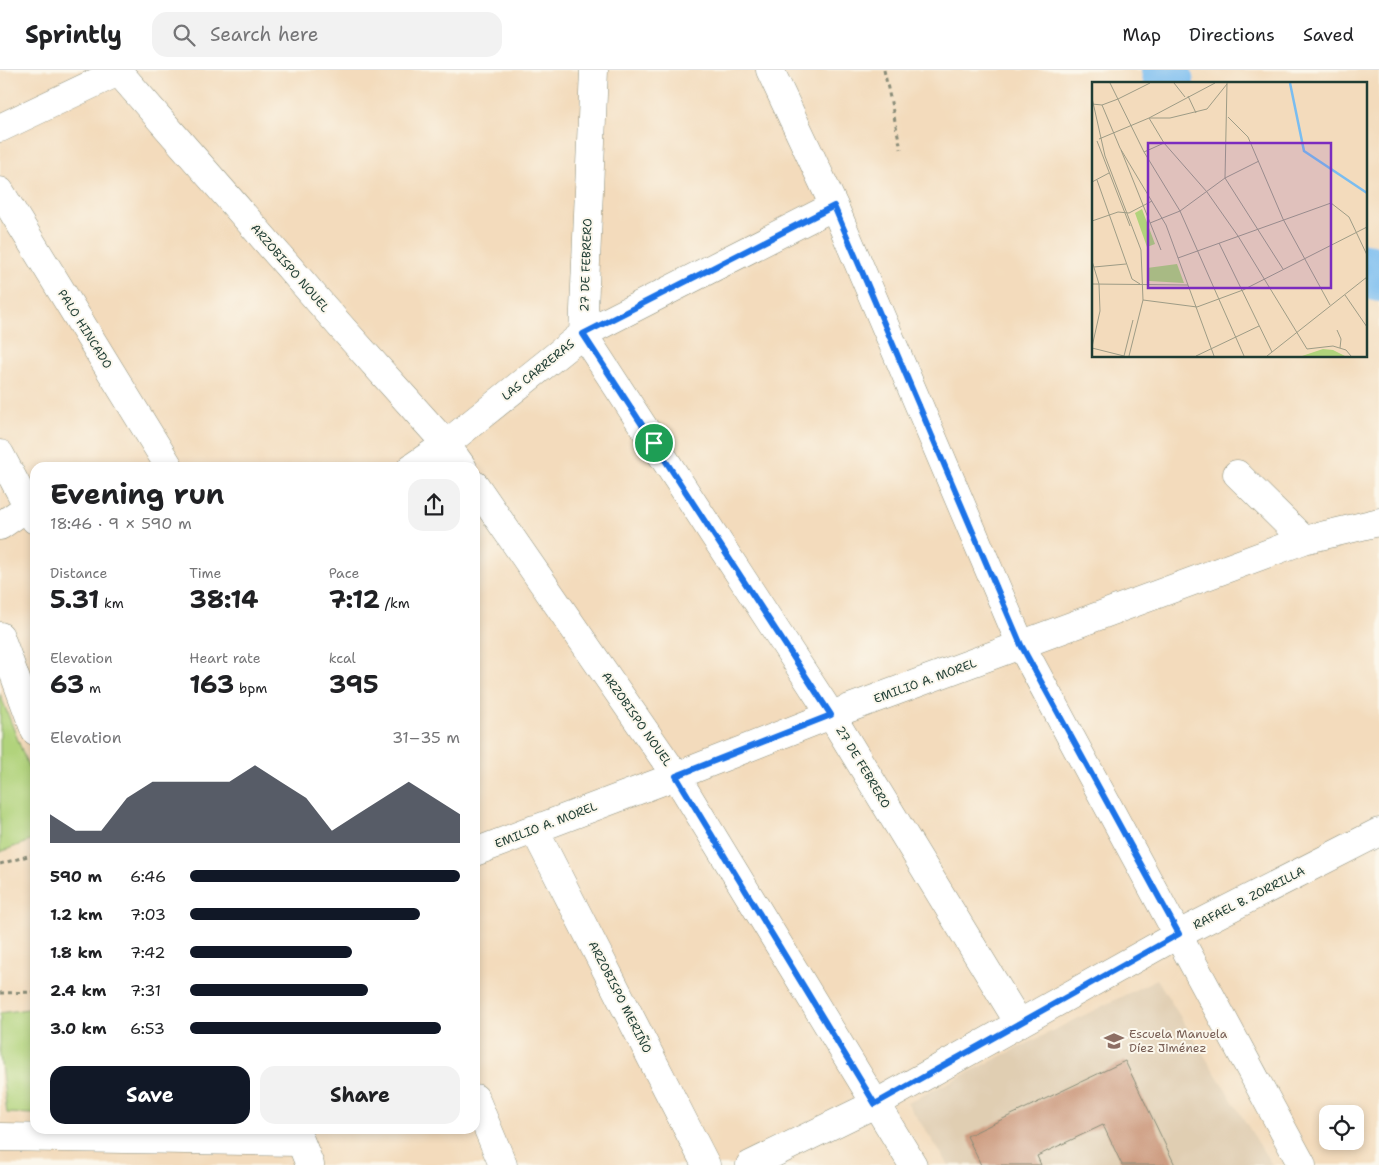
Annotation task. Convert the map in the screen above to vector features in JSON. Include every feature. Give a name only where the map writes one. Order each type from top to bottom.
[{"type":"street","name":"27 DE FEBRERO","points":[[594,70],[583,334],[831,715],[1019,1023]]},
{"type":"street","points":[[770,70],[834,206],[1021,645],[1179,934],[1302,1165]]},
{"type":"street","points":[[0,128],[117,71]]},
{"type":"street","name":"ARZOBISPO NOUEL","points":[[117,71],[446,444],[459,462]]},
{"type":"street","name":"PALO HINCADO","points":[[0,191],[166,462]]},
{"type":"street","name":"LAS CARRERAS","points":[[420,462],[446,444],[583,334],[834,206]]},
{"type":"street","points":[[0,454],[30,509]]},
{"type":"street","points":[[1237,474],[1304,540]]},
{"type":"street","name":"ARZOBISPO NOUEL","points":[[480,492],[676,776],[913,1165]]},
{"type":"street","points":[[0,526],[30,514]]},
{"type":"street","name":"EMILIO A. MOREL","points":[[480,850],[831,715],[1304,540],[1379,522]]},
{"type":"street","points":[[0,636],[25,672],[30,702]]},
{"type":"street","name":"ARZOBISPO MERIÑO","points":[[534,830],[706,1165]]},
{"type":"street","name":"RAFAEL B. ZORRILLA","points":[[750,1165],[875,1104],[1179,934],[1379,832]]},
{"type":"street","points":[[480,1110],[503,1165]]},
{"type":"street","points":[[0,1137],[302,1146]]},
{"type":"path","points":[[884,70],[901,149]]},
{"type":"path","points":[[0,864],[30,855]]},
{"type":"path","points":[[0,993],[30,992]]},
{"type":"shaded area","name":"Escuela Manuela Díez Jiménez","points":[[1157,979],[1272,1165],[949,1165],[907,1103]]},
{"type":"green space","points":[[0,694],[30,771],[30,841],[0,852]]},
{"type":"green space","points":[[30,1009],[30,1114],[7,1113],[0,1055],[0,1013]]},
{"type":"building","points":[[1125,1061],[1175,1165],[1122,1165],[1103,1125],[1037,1156],[1041,1165],[981,1165],[967,1136]]},
{"type":"waterway","points":[[1166,70],[1169,82]]},
{"type":"waterway","points":[[1366,269],[1379,277]]},
{"type":"place","name":"Escuela Manuela Díez Jiménez","points":[[1114,1041]]},
{"type":"route","points":[[834,206],[1021,645],[1179,934],[875,1104],[676,776],[831,715],[654,443],[583,334],[834,206]]}]
